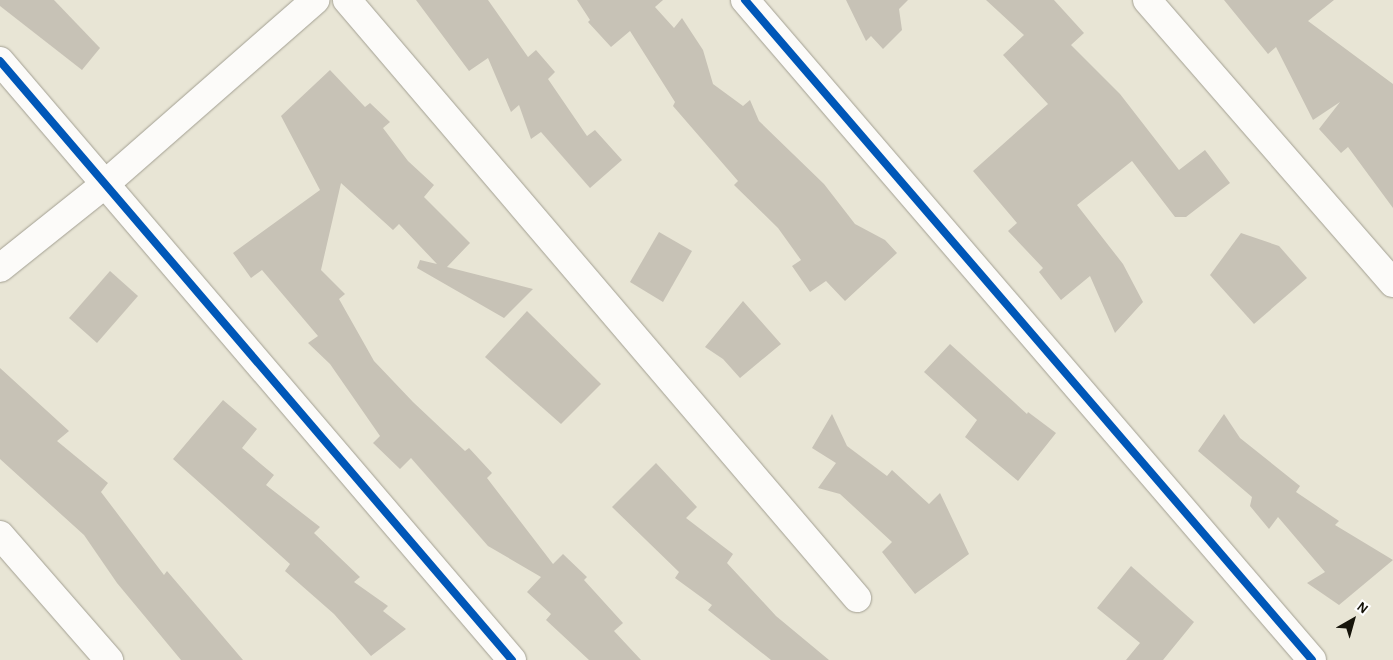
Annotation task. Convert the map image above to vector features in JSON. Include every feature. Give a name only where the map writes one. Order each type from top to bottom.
[{"type":"street","points":[[0,268],[104,185],[314,0]]},
{"type":"street","points":[[347,0],[857,598]]},
{"type":"street","points":[[745,0],[1312,660]]},
{"type":"street","points":[[1147,0],[1393,283]]},
{"type":"street","points":[[0,61],[104,185],[512,660]]},
{"type":"street","points":[[0,535],[109,660]]},
{"type":"building","points":[[0,0],[54,0],[100,48],[82,70],[0,6]]},
{"type":"building","points":[[416,0],[488,0],[528,57],[536,50],[555,72],[548,79],[587,136],[595,130],[622,160],[590,188],[541,132],[531,139],[519,105],[511,112],[488,58],[469,71]]},
{"type":"building","points":[[577,0],[663,0],[655,7],[674,28],[682,18],[703,50],[713,84],[743,106],[750,100],[759,121],[824,184],[855,224],[885,240],[897,253],[845,301],[826,281],[810,292],[792,266],[801,260],[778,228],[734,185],[738,181],[673,106],[675,102],[630,31],[611,47],[588,22],[590,20]]},
{"type":"building","points":[[846,0],[908,0],[899,9],[902,30],[883,49],[871,36],[866,41]]},
{"type":"building","points":[[986,0],[1054,0],[1084,33],[1071,45],[1120,94],[1179,170],[1205,150],[1230,183],[1186,217],[1175,217],[1132,161],[1077,205],[1123,264],[1143,302],[1115,333],[1090,276],[1061,300],[1039,272],[1043,268],[1008,231],[1017,223],[973,171],[1048,104],[1003,55],[1024,35]]},
{"type":"building","points":[[1224,0],[1334,0],[1308,21],[1393,84],[1393,208],[1348,147],[1341,153],[1319,129],[1340,102],[1313,120],[1276,47],[1268,54]]},
{"type":"building","points":[[330,70],[365,107],[370,103],[390,122],[383,128],[408,161],[434,185],[424,197],[470,243],[447,267],[533,289],[504,318],[417,268],[420,260],[437,264],[399,224],[393,230],[341,183],[321,270],[345,294],[339,299],[374,361],[413,402],[465,451],[469,448],[492,473],[487,478],[553,564],[563,554],[587,577],[584,580],[623,623],[614,631],[641,660],[589,660],[546,620],[551,614],[527,592],[541,577],[488,546],[411,458],[400,469],[373,443],[380,436],[330,364],[308,343],[318,336],[262,270],[251,278],[233,253],[320,190],[281,116]]},
{"type":"building","points":[[659,232],[692,251],[663,302],[630,282]]},
{"type":"building","points":[[1241,233],[1279,246],[1307,278],[1254,324],[1210,275]]},
{"type":"building","points":[[110,271],[138,296],[97,343],[69,318]]},
{"type":"building","points":[[743,301],[781,344],[740,378],[723,359],[705,347]]},
{"type":"building","points":[[527,311],[601,384],[561,424],[485,357]]},
{"type":"building","points":[[950,344],[1027,414],[1028,412],[1056,433],[1018,481],[965,437],[977,420],[924,372]]},
{"type":"building","points":[[0,368],[69,431],[57,441],[108,483],[101,492],[164,575],[167,571],[243,660],[181,660],[117,583],[84,535],[0,459]]},
{"type":"building","points":[[223,400],[257,429],[242,448],[274,475],[266,485],[320,527],[314,533],[360,577],[354,582],[388,606],[383,611],[406,629],[371,656],[334,614],[285,571],[290,564],[173,459]]},
{"type":"building","points":[[832,414],[847,446],[887,476],[892,470],[929,504],[940,493],[969,554],[915,594],[882,552],[892,542],[840,494],[818,488],[836,463],[812,448]]},
{"type":"building","points":[[1224,414],[1240,438],[1300,486],[1296,492],[1339,521],[1335,525],[1393,560],[1339,605],[1307,583],[1325,572],[1278,517],[1269,529],[1250,506],[1252,497],[1198,451]]},
{"type":"building","points":[[656,463],[697,507],[686,518],[733,554],[727,563],[776,616],[829,660],[771,660],[708,610],[712,605],[675,578],[679,572],[612,507]]},
{"type":"building","points":[[1131,566],[1194,622],[1163,660],[1126,660],[1140,643],[1097,608]]},
{"type":"cycle path","points":[[745,0],[1312,660]]},
{"type":"cycle path","points":[[0,61],[512,660]]}]
